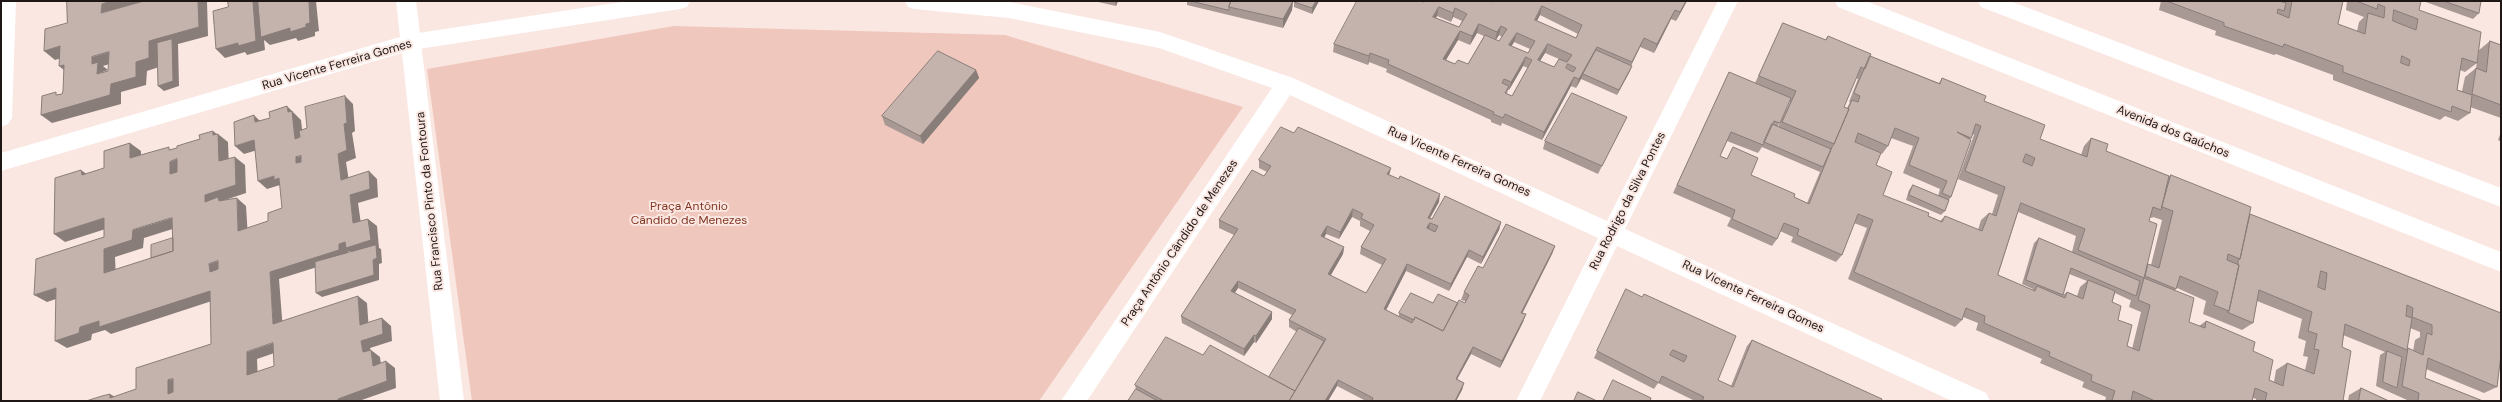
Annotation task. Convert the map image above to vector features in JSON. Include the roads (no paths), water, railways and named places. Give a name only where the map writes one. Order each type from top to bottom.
[{"type":"street","points":[[1,118],[6,1]]},
{"type":"street","name":"Rua Francisco Pinto da Fontoura","points":[[406,1],[412,42],[452,401]]},
{"type":"street","name":"Rua Vicente Ferreira Gomes","points":[[1,162],[412,42],[680,1]]},
{"type":"street","name":"Rua Vicente Ferreira Gomes","points":[[915,1],[1009,10],[1160,40],[1286,84],[1612,232],[1978,401]]},
{"type":"street","name":"Rua Rodrigo da Silva Pontes","points":[[1528,401],[1728,1]]},
{"type":"street","name":"Avenida dos Gaúchos","points":[[1845,1],[2501,262]]},
{"type":"street","points":[[1988,1],[2501,198]]},
{"type":"street","name":"Praça Antônio Cândido de Menezes","points":[[1073,401],[1286,84]]}]
